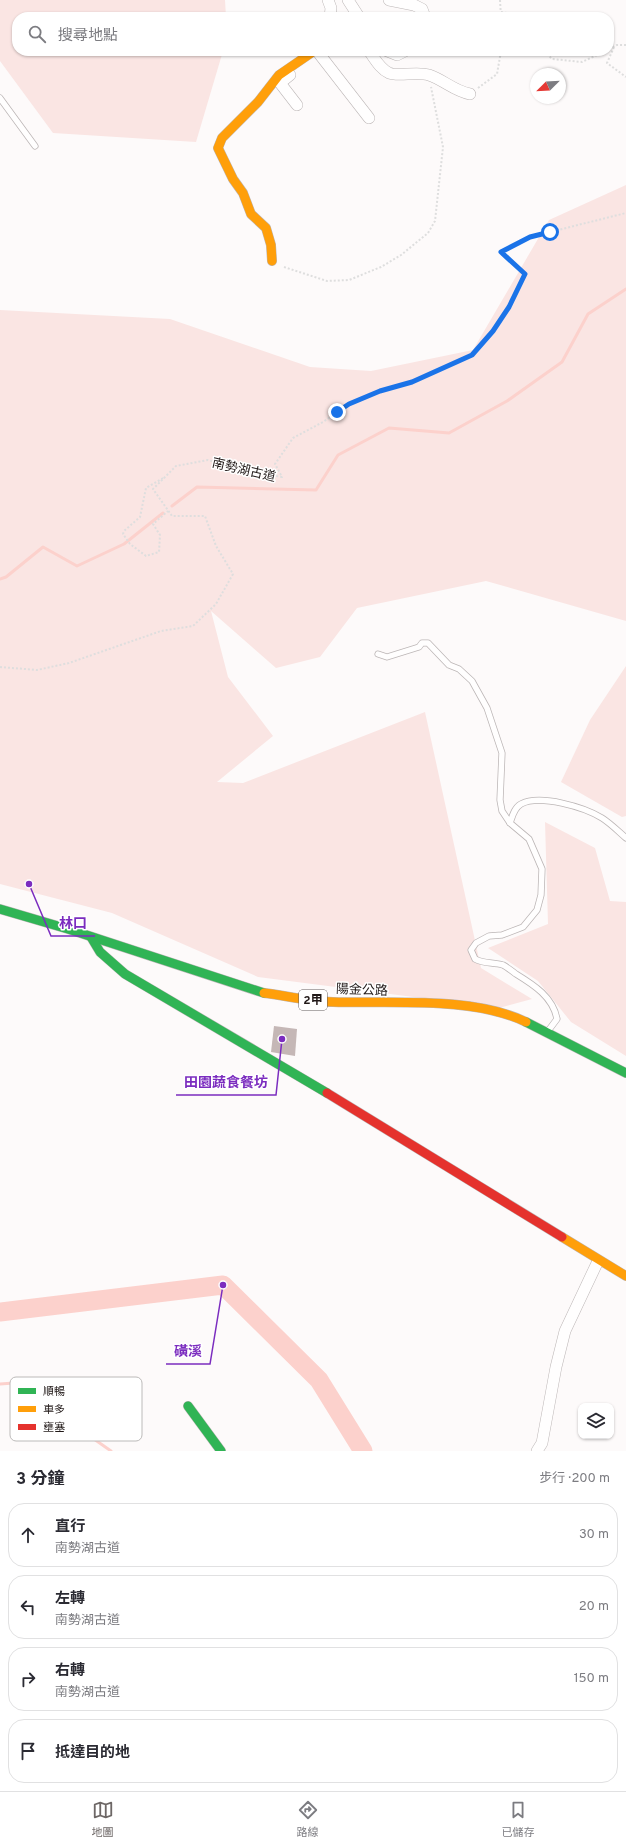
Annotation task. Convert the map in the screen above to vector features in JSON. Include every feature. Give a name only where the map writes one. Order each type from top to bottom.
[{"type":"street","points":[[348,0],[356,12]]},
{"type":"street","points":[[389,0],[414,5],[422,9],[423,12]]},
{"type":"street","points":[[272,261],[271,244],[266,228],[251,214],[243,193],[233,179],[218,148],[222,138],[258,102],[279,75],[307,56]]},
{"type":"street","points":[[321,56],[369,118]]},
{"type":"street","points":[[372,56],[383,69],[392,74],[409,73],[429,75],[460,92],[470,94]]},
{"type":"street","points":[[298,105],[280,83],[293,73],[301,60]]},
{"type":"street","name":"陽金公路","points":[[0,909],[262,993],[331,1002],[460,1005],[494,1011],[522,1020],[626,1073]]},
{"type":"street","points":[[91,937],[100,952],[125,974],[375,1121],[598,1261],[626,1276]]},
{"type":"street","points":[[537,1451],[542,1443],[556,1367],[565,1331],[598,1261]]},
{"type":"street","points":[[188,1406],[221,1451]]},
{"type":"lane","points":[[0,98],[35,146]]},
{"type":"lane","points":[[378,654],[387,657],[411,650],[418,647],[422,643],[428,643],[449,665],[459,669],[472,681],[487,708],[502,753],[500,800],[502,811],[510,823],[529,839],[542,869],[541,895],[537,910],[524,927],[502,935],[489,936],[476,943],[471,950],[475,959],[487,964],[503,965],[547,997],[555,1011],[557,1019],[547,1032]]},
{"type":"lane","points":[[510,823],[515,809],[521,804],[533,801],[567,803],[602,818],[626,838]]},
{"type":"path","points":[[500,0],[501,12]]},
{"type":"path","points":[[614,47],[626,45]]},
{"type":"path","points":[[470,94],[497,74],[500,56]]},
{"type":"path","points":[[549,56],[552,59],[582,62],[595,56]]},
{"type":"path","points":[[610,56],[607,63],[626,77]]},
{"type":"path","points":[[272,261],[308,276],[327,281],[349,280],[381,267],[401,255],[428,233],[435,221],[443,146],[429,75]]},
{"type":"path","name":"南勢湖古道","points":[[168,510],[154,489],[176,466],[208,460],[246,472],[282,477],[275,464],[293,438],[323,422],[349,404],[380,391],[412,382],[472,355],[493,331],[509,307],[525,274],[501,252],[530,237],[626,213]]},
{"type":"path","points":[[0,667],[37,670],[69,663],[161,631],[193,626],[216,604],[233,574],[216,546],[205,516],[172,516],[168,510],[153,524],[160,535],[159,552],[146,556],[130,544],[123,534],[124,531],[140,517],[146,488],[165,477]]},
{"type":"shaded area","points":[[0,0],[225,0],[226,12],[12,12],[12,56],[222,56],[196,142],[53,133],[0,61]]},
{"type":"shaded area","points":[[626,185],[626,621],[486,581],[357,608],[320,657],[276,668],[211,611],[228,677],[273,736],[217,782],[243,783],[425,712],[481,968],[532,999],[499,1008],[258,977],[112,913],[0,884],[0,310],[170,319],[310,367],[371,371],[473,350],[549,220]]},
{"type":"shaded area","points":[[626,666],[626,816],[622,817],[561,782],[590,720]]},
{"type":"shaded area","points":[[545,822],[595,848],[610,901],[626,902],[626,1056],[571,1022],[538,981],[488,948],[548,924]]},
{"type":"building","points":[[274,1026],[297,1029],[295,1056],[271,1052]]},
{"type":"waterway","points":[[172,506],[197,487],[316,490],[338,455],[389,428],[449,433],[507,401],[562,362],[588,314],[626,289]]},
{"type":"waterway","points":[[0,579],[6,577],[43,547],[77,566],[124,544],[163,513]]},
{"type":"waterway","points":[[0,1312],[223,1285],[319,1380],[363,1451]]},
{"type":"waterway","points":[[0,1384],[10,1383]]},
{"type":"waterway","points":[[97,1441],[111,1451]]},
{"type":"traffic: fast","points":[[0,909],[68,929],[264,993]]},
{"type":"traffic: fast","points":[[91,937],[100,952],[125,974],[327,1093]]},
{"type":"traffic: fast","points":[[526,1022],[626,1073]]},
{"type":"traffic: fast","points":[[188,1406],[221,1451]]},
{"type":"traffic: slow","points":[[272,261],[271,245],[266,228],[251,214],[243,193],[233,179],[218,148],[222,138],[258,102],[279,75],[307,56]]},
{"type":"traffic: slow","points":[[264,993],[307,1000],[333,1002],[406,1002],[457,1005],[481,1008],[505,1014],[526,1022]]},
{"type":"traffic: slow","points":[[562,1237],[626,1276]]},
{"type":"traffic: jam","points":[[327,1093],[562,1237]]},
{"type":"place","name":"林口","points":[[29,884]]},
{"type":"place","name":"田園蔬食餐坊","points":[[282,1039]]},
{"type":"place","name":"磺溪","points":[[223,1285]]},
{"type":"route","points":[[337,412],[349,404],[380,391],[412,382],[472,355],[493,331],[509,307],[525,274],[501,252],[530,237],[550,232]]}]
